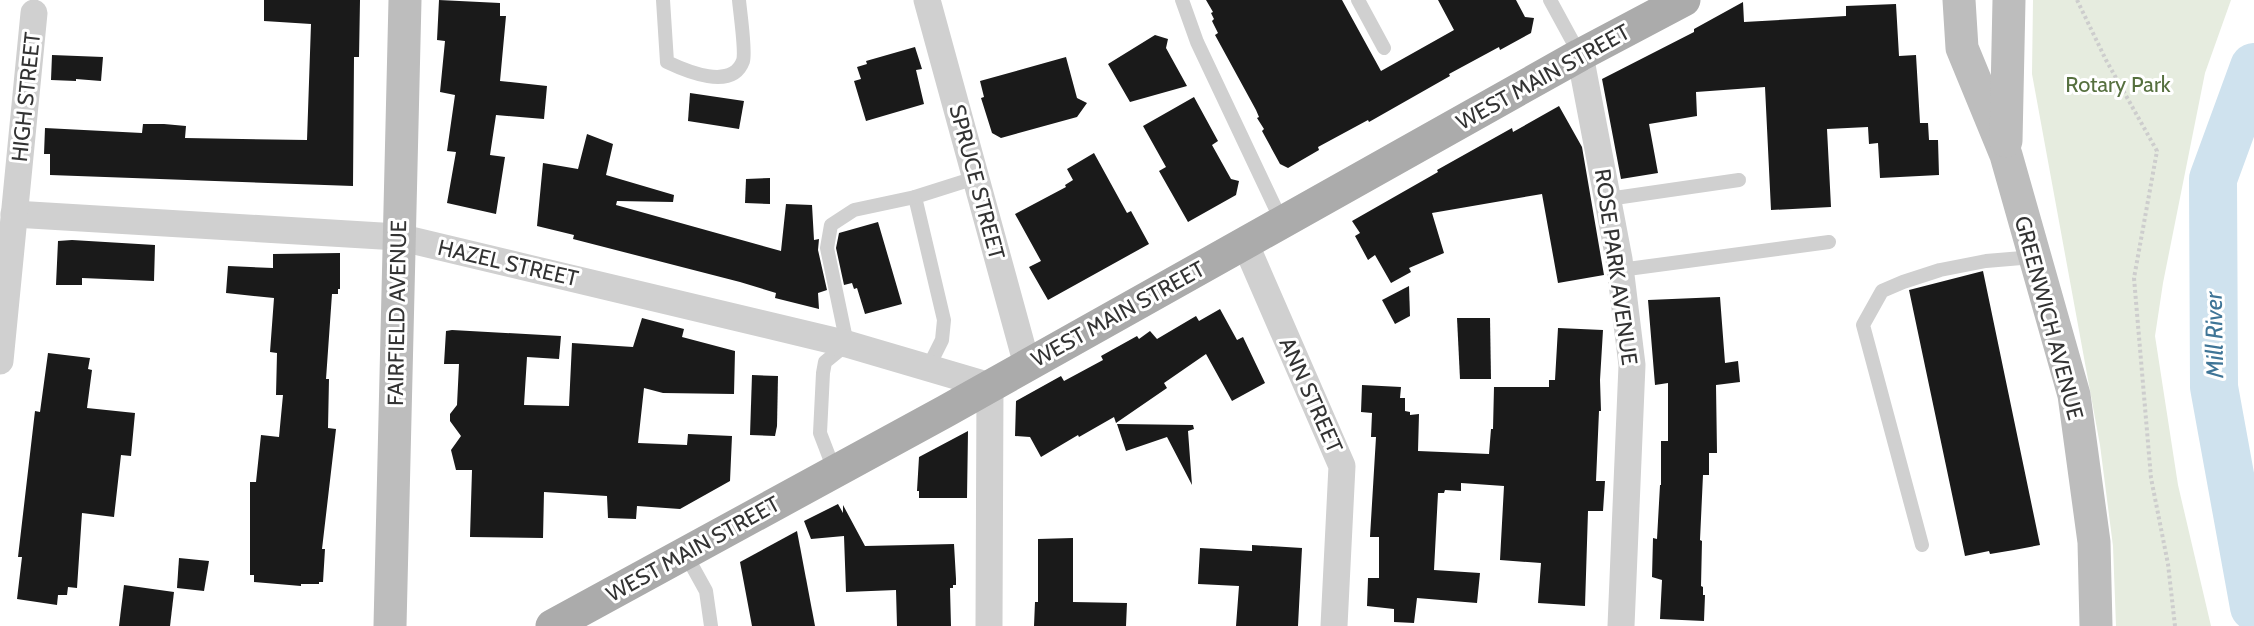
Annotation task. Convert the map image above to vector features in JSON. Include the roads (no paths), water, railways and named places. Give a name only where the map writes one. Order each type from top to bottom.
[{"type":"main road","name":"FAIRFIELD AVENUE","points":[[390,626],[405,0]]},
{"type":"main road","name":"WEST MAIN STREET","points":[[552,626],[990,386],[1580,55],[1684,0]]},
{"type":"main road","name":"GREENWICH AVENUE","points":[[1959,0],[1962,48],[2006,155],[2074,395],[2094,542],[2096,626]]},
{"type":"main road","name":"GREENWICH AVENUE","points":[[2006,155],[2009,0]]},
{"type":"street","name":"SPRUCE STREET","points":[[927,0],[1027,365]]},
{"type":"street","name":"HIGH STREET","points":[[0,361],[34,13]]},
{"type":"street","name":"ROSE PARK AVENUE","points":[[1580,55],[1620,270],[1632,365],[1621,626]]},
{"type":"street","name":"HAZEL STREET","points":[[14,214],[398,237],[847,344],[990,386]]},
{"type":"street","name":"ANN STREET","points":[[1245,243],[1342,466],[1334,626]]},
{"type":"street","points":[[989,626],[990,386]]},
{"type":"lane","points":[[663,0],[667,62],[690,73],[726,77],[736,72],[744,60],[739,0]]},
{"type":"lane","points":[[1182,0],[1197,42],[1282,222]]},
{"type":"lane","points":[[1358,0],[1384,48]]},
{"type":"lane","points":[[1550,0],[1580,55]]},
{"type":"lane","points":[[835,472],[820,434],[825,362],[847,344],[827,248],[831,225],[854,210],[915,197],[975,178]]},
{"type":"lane","points":[[1608,199],[1739,180]]},
{"type":"lane","points":[[915,197],[944,320],[942,340],[928,368]]},
{"type":"lane","points":[[1620,270],[1829,242]]},
{"type":"lane","points":[[1922,544],[1863,325],[1882,291],[1903,282],[1940,270],[1986,261],[2035,257]]},
{"type":"lane","points":[[685,553],[706,591],[711,626]]},
{"type":"waterway","name":"Mill River","points":[[2254,67],[2213,179],[2214,387],[2254,607]]},
{"type":"park label","name":"Rotary Park","points":[[2118,84]]}]
